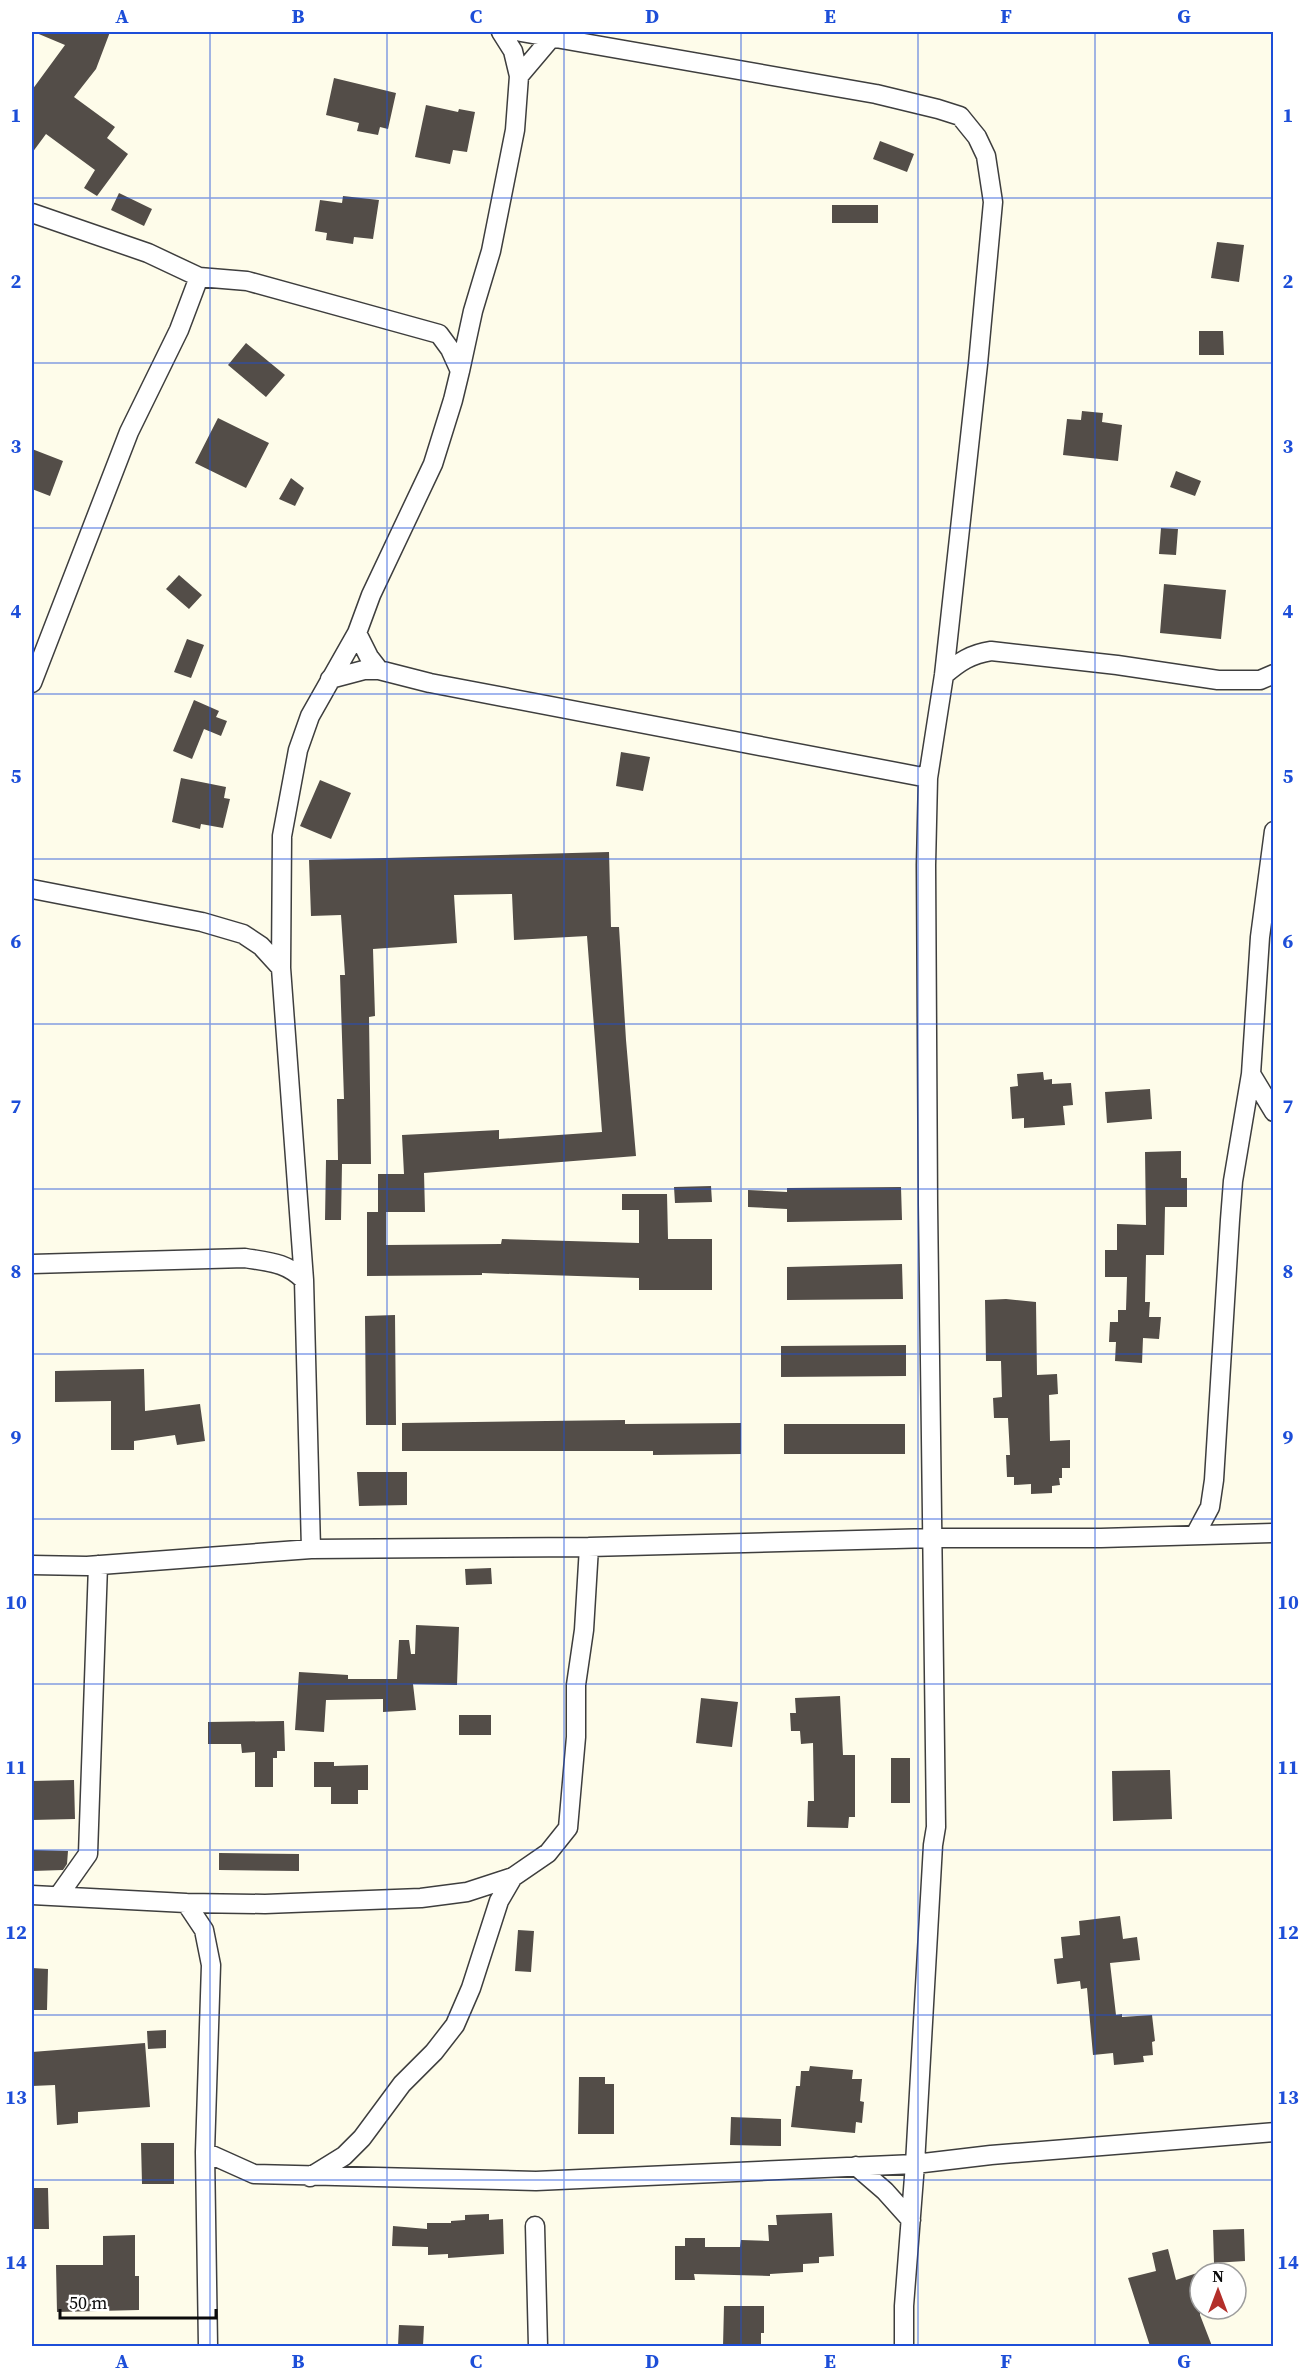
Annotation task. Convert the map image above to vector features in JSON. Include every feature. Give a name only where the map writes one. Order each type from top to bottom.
[{"type":"street","points":[[311,1549],[304,1280],[281,968],[282,836],[298,750],[310,716],[357,633],[371,595],[433,464],[453,400],[491,251],[513,141],[519,76],[513,51],[501,32]]},
{"type":"street","points":[[521,32],[876,94],[917,104],[960,116],[977,137],[987,156],[993,202],[978,364],[944,675],[928,778],[926,866],[928,1204],[936,1827],[904,2306],[904,2346]]},
{"type":"street","points":[[519,76],[552,37]]},
{"type":"street","points":[[32,213],[148,253],[199,277],[247,281],[439,334],[471,323]]},
{"type":"street","points":[[32,683],[129,432],[179,330],[199,277]]},
{"type":"street","points":[[439,334],[450,349],[460,371]]},
{"type":"street","points":[[357,633],[369,657],[379,670]]},
{"type":"street","points":[[944,675],[961,660],[975,653],[991,651],[1117,665],[1218,680],[1260,680],[1274,674]]},
{"type":"street","points":[[330,678],[364,670],[379,670],[430,683],[928,778]]},
{"type":"street","points":[[1195,1535],[1210,1507],[1214,1480],[1233,1181],[1251,1074],[1260,937],[1274,831]]},
{"type":"street","points":[[32,889],[202,922],[243,933],[261,946],[281,968]]},
{"type":"street","points":[[1251,1074],[1274,1112]]},
{"type":"street","points":[[32,1264],[245,1258],[280,1264],[294,1270],[304,1280]]},
{"type":"street","points":[[32,1565],[98,1565],[311,1549],[589,1547],[933,1538],[1030,1539],[1274,1533]]},
{"type":"street","points":[[32,1894],[111,1900],[265,1904],[420,1898],[467,1892],[513,1877],[548,1853],[568,1828],[576,1737],[576,1685],[584,1630],[589,1547]]},
{"type":"street","points":[[58,1895],[88,1854],[98,1565]]},
{"type":"street","points":[[310,2177],[344,2156],[362,2138],[402,2085],[434,2052],[454,2025],[471,1988],[499,1901],[513,1877]]},
{"type":"street","points":[[186,1903],[204,1930],[211,1965],[205,2152],[208,2346]]},
{"type":"street","points":[[205,2152],[254,2174],[536,2181],[915,2164],[991,2155],[1274,2132]]},
{"type":"street","points":[[856,2166],[885,2191],[911,2220]]},
{"type":"street","points":[[535,2226],[538,2346]]},
{"type":"building","points":[[34,32],[110,32],[96,69],[74,97],[115,127],[107,138],[128,154],[97,196],[84,188],[95,170],[46,134],[32,153],[32,90],[65,45]]},
{"type":"building","points":[[334,78],[396,93],[388,129],[380,127],[378,135],[357,131],[359,123],[326,115]]},
{"type":"building","points":[[426,105],[458,112],[459,109],[475,112],[467,152],[453,150],[450,164],[415,157]]},
{"type":"building","points":[[880,141],[914,154],[907,172],[873,159]]},
{"type":"building","points":[[119,193],[152,209],[144,226],[111,210]]},
{"type":"building","points":[[343,196],[379,200],[373,239],[354,237],[353,244],[326,240],[327,233],[315,231],[320,200],[342,203]]},
{"type":"building","points":[[832,205],[878,205],[878,223],[832,223]]},
{"type":"building","points":[[1217,242],[1244,245],[1239,282],[1211,278]]},
{"type":"building","points":[[1199,331],[1223,331],[1224,355],[1199,355]]},
{"type":"building","points":[[246,343],[285,375],[266,397],[228,365]]},
{"type":"building","points":[[1082,411],[1103,413],[1102,422],[1122,425],[1118,461],[1063,455],[1067,419],[1081,420]]},
{"type":"building","points":[[218,418],[269,443],[246,488],[195,463]]},
{"type":"building","points":[[32,449],[63,461],[50,496],[32,489]]},
{"type":"building","points":[[1176,471],[1201,481],[1195,496],[1170,487]]},
{"type":"building","points":[[291,478],[304,488],[295,506],[279,499]]},
{"type":"building","points":[[1161,528],[1178,529],[1176,555],[1159,554]]},
{"type":"building","points":[[179,575],[202,595],[189,609],[166,589]]},
{"type":"building","points":[[1164,584],[1226,590],[1221,639],[1160,633]]},
{"type":"building","points":[[187,639],[204,645],[191,678],[174,672]]},
{"type":"building","points":[[194,700],[219,711],[216,717],[227,721],[221,736],[204,729],[192,759],[173,751]]},
{"type":"building","points":[[621,752],[650,757],[643,791],[616,786]]},
{"type":"building","points":[[181,778],[226,787],[224,798],[230,799],[223,828],[201,824],[200,829],[172,822]]},
{"type":"building","points":[[320,780],[351,793],[331,839],[300,826]]},
{"type":"building","points":[[609,852],[611,927],[619,927],[636,1156],[424,1173],[425,1212],[386,1212],[386,1245],[501,1244],[502,1239],[639,1243],[639,1210],[622,1210],[622,1194],[667,1194],[668,1239],[712,1239],[712,1290],[639,1290],[639,1278],[482,1273],[482,1275],[367,1276],[367,1212],[378,1212],[378,1174],[404,1174],[402,1135],[499,1130],[499,1139],[602,1132],[587,936],[514,940],[512,894],[454,895],[457,943],[373,949],[375,1016],[369,1017],[371,1164],[342,1164],[341,1220],[325,1220],[326,1160],[338,1160],[337,1099],[344,1099],[340,975],[345,975],[341,915],[311,916],[309,860]]},
{"type":"building","points":[[1043,1072],[1044,1080],[1052,1079],[1052,1084],[1071,1083],[1073,1105],[1063,1106],[1065,1125],[1024,1128],[1024,1118],[1012,1119],[1010,1087],[1018,1086],[1017,1074]]},
{"type":"building","points":[[1150,1089],[1152,1119],[1107,1123],[1105,1092]]},
{"type":"building","points":[[1181,1151],[1181,1178],[1187,1178],[1187,1207],[1165,1207],[1164,1255],[1146,1255],[1145,1302],[1150,1302],[1149,1317],[1161,1317],[1159,1339],[1143,1338],[1142,1363],[1115,1361],[1116,1342],[1109,1342],[1110,1322],[1118,1322],[1118,1310],[1126,1310],[1127,1277],[1105,1277],[1105,1250],[1117,1250],[1117,1224],[1146,1225],[1145,1152]]},
{"type":"building","points":[[711,1186],[712,1202],[675,1203],[674,1187]]},
{"type":"building","points":[[901,1187],[902,1220],[787,1222],[787,1209],[748,1207],[748,1190],[787,1192],[787,1188]]},
{"type":"building","points":[[902,1264],[903,1299],[787,1300],[787,1267]]},
{"type":"building","points":[[1006,1299],[1036,1302],[1037,1375],[1057,1374],[1058,1394],[1049,1395],[1050,1441],[1070,1440],[1070,1468],[1062,1468],[1062,1478],[1059,1478],[1060,1485],[1052,1486],[1052,1493],[1031,1494],[1031,1484],[1014,1485],[1014,1477],[1007,1477],[1006,1455],[1010,1455],[1008,1418],[994,1418],[993,1398],[1002,1397],[1001,1361],[986,1361],[985,1300]]},
{"type":"building","points":[[395,1315],[396,1425],[366,1425],[365,1316]]},
{"type":"building","points":[[906,1345],[906,1376],[781,1377],[781,1346]]},
{"type":"building","points":[[144,1369],[145,1411],[200,1404],[205,1441],[177,1445],[175,1435],[134,1441],[134,1450],[111,1450],[111,1401],[55,1402],[55,1371]]},
{"type":"building","points":[[625,1420],[625,1424],[741,1423],[741,1454],[653,1455],[653,1451],[402,1451],[402,1423]]},
{"type":"building","points":[[784,1424],[905,1424],[905,1454],[784,1454]]},
{"type":"building","points":[[357,1472],[407,1472],[407,1505],[359,1506]]},
{"type":"building","points":[[491,1568],[492,1584],[466,1585],[465,1569]]},
{"type":"building","points":[[416,1625],[459,1627],[457,1685],[413,1684],[416,1710],[383,1712],[383,1699],[326,1700],[324,1732],[295,1730],[299,1672],[348,1675],[348,1679],[397,1679],[399,1640],[409,1640],[411,1654],[415,1654]]},
{"type":"building","points":[[840,1696],[843,1755],[855,1755],[855,1817],[849,1817],[848,1828],[807,1827],[808,1801],[814,1801],[813,1743],[801,1744],[800,1731],[791,1731],[790,1713],[796,1713],[795,1698]]},
{"type":"building","points":[[701,1698],[738,1702],[732,1747],[696,1743]]},
{"type":"building","points":[[459,1715],[491,1715],[491,1735],[459,1735]]},
{"type":"building","points":[[284,1721],[285,1751],[277,1751],[277,1758],[273,1758],[273,1787],[255,1787],[255,1752],[242,1753],[241,1744],[208,1744],[208,1722]]},
{"type":"building","points":[[891,1758],[910,1758],[910,1803],[891,1803]]},
{"type":"building","points":[[314,1762],[334,1762],[334,1766],[368,1765],[368,1790],[358,1790],[358,1804],[331,1804],[331,1787],[314,1787]]},
{"type":"building","points":[[1170,1770],[1172,1819],[1113,1821],[1112,1771]]},
{"type":"building","points":[[74,1780],[75,1819],[32,1820],[32,1781]]},
{"type":"building","points":[[32,1850],[68,1851],[67,1864],[63,1870],[32,1871]]},
{"type":"building","points":[[219,1853],[299,1854],[299,1871],[219,1870]]},
{"type":"building","points":[[1120,1916],[1123,1939],[1137,1937],[1140,1960],[1110,1963],[1116,2015],[1122,2014],[1122,2017],[1152,2015],[1155,2041],[1152,2042],[1153,2055],[1143,2056],[1144,2062],[1114,2065],[1113,2053],[1093,2055],[1087,1988],[1081,1989],[1080,1981],[1057,1984],[1054,1959],[1063,1958],[1061,1937],[1080,1935],[1079,1921]]},
{"type":"building","points":[[518,1930],[534,1931],[531,1972],[515,1971]]},
{"type":"building","points":[[32,1968],[48,1969],[47,2010],[32,2010]]},
{"type":"building","points":[[166,2030],[166,2048],[148,2049],[147,2031]]},
{"type":"building","points":[[145,2043],[150,2107],[78,2112],[78,2123],[57,2125],[55,2085],[32,2086],[32,2052]]},
{"type":"building","points":[[810,2066],[853,2070],[852,2079],[862,2079],[860,2101],[864,2102],[862,2123],[856,2122],[855,2133],[791,2127],[796,2086],[800,2086],[801,2071],[809,2071]]},
{"type":"building","points":[[579,2077],[605,2077],[605,2084],[614,2084],[614,2134],[578,2134]]},
{"type":"building","points":[[731,2117],[781,2119],[781,2146],[730,2145]]},
{"type":"building","points":[[141,2143],[174,2143],[174,2184],[142,2184]]},
{"type":"building","points":[[32,2188],[48,2188],[49,2229],[32,2229]]},
{"type":"building","points":[[832,2213],[834,2256],[819,2257],[819,2263],[803,2264],[803,2272],[770,2274],[770,2276],[694,2274],[695,2280],[675,2280],[675,2246],[685,2246],[685,2238],[705,2238],[705,2247],[740,2247],[741,2240],[769,2241],[768,2225],[777,2225],[776,2215]]},
{"type":"building","points":[[489,2214],[489,2220],[503,2219],[504,2254],[448,2258],[448,2254],[428,2255],[428,2247],[392,2246],[393,2226],[427,2229],[427,2223],[451,2223],[451,2221],[465,2220],[465,2215]]},
{"type":"building","points":[[1244,2229],[1245,2261],[1214,2261],[1213,2230]]},
{"type":"building","points":[[135,2235],[135,2276],[139,2276],[139,2310],[57,2312],[56,2265],[103,2265],[103,2236]]},
{"type":"building","points":[[1168,2249],[1176,2280],[1188,2276],[1188,2321],[1202,2321],[1212,2346],[1150,2346],[1128,2278],[1156,2271],[1152,2253]]},
{"type":"building","points":[[724,2306],[764,2306],[764,2333],[761,2333],[761,2346],[723,2346]]},
{"type":"building","points":[[399,2325],[424,2326],[423,2346],[398,2346]]}]
